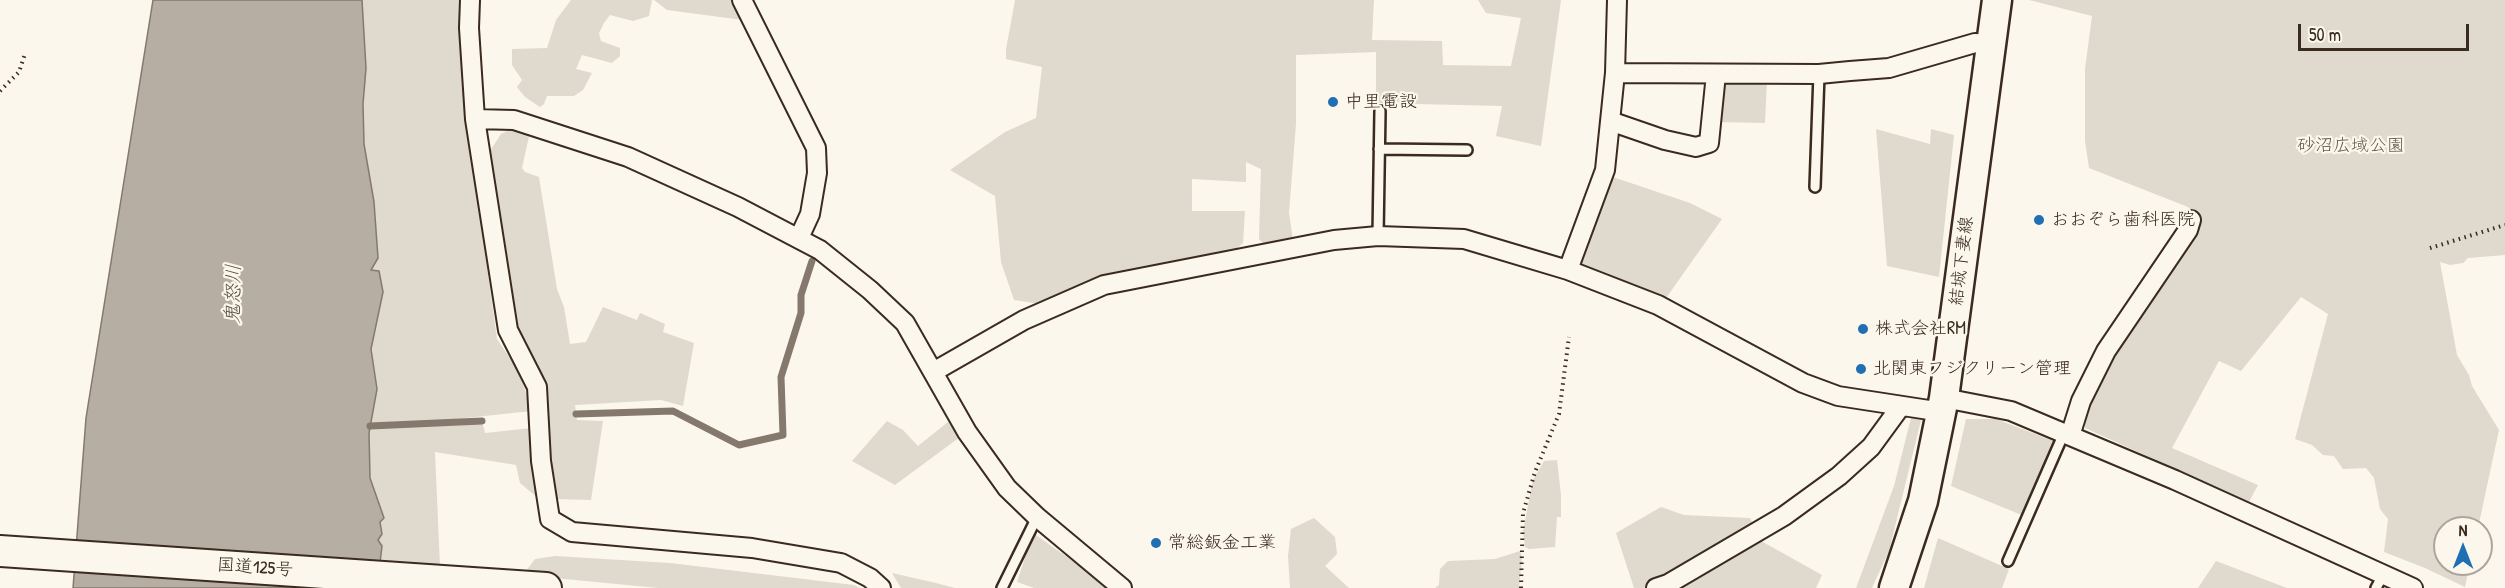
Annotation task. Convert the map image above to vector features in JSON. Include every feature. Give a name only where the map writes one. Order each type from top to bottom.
[{"type":"highway","name":"国道125号","points":[[0,551],[541,588]]},
{"type":"main road","name":"結城下妻線","points":[[1894,588],[1923,501],[1943,405],[1997,0]]},
{"type":"street","points":[[470,0],[469,28],[475,119],[508,330],[537,387],[541,461],[550,519],[572,532],[752,549],[841,563],[870,578],[881,588]]},
{"type":"street","points":[[742,0],[816,147],[817,173],[810,214],[799,238]]},
{"type":"street","points":[[1568,270],[1605,170],[1615,73],[1617,0]]},
{"type":"street","points":[[1615,73],[1819,74],[1889,68],[1975,43],[1991,44]]},
{"type":"street","points":[[1610,121],[1665,140],[1696,147],[1709,143],[1716,74]]},
{"type":"street","points":[[475,119],[514,120],[628,157],[820,250],[863,284],[905,323],[967,432],[1007,488],[1037,518],[1122,588]]},
{"type":"street","points":[[2067,434],[2106,351],[2188,230],[2191,220]]},
{"type":"street","points":[[933,372],[1024,320],[1104,285],[1334,240],[1378,236],[1464,239],[1568,270],[1658,305],[1794,380],[1838,396],[1901,406],[1943,405],[2011,411],[2175,480],[2379,581],[2412,588]]},
{"type":"street","points":[[1656,588],[1668,584],[1784,516],[1839,476],[1871,447],[1901,406]]},
{"type":"lane","points":[[1815,187],[1819,74]]},
{"type":"lane","points":[[1378,236],[1380,111]]},
{"type":"lane","points":[[1379,149],[1467,150]]},
{"type":"lane","points":[[2008,561],[2067,434]]},
{"type":"lane","points":[[1002,588],[1037,518]]},
{"type":"path","points":[[0,91],[19,72],[25,54]]},
{"type":"path","points":[[2430,248],[2505,225]]},
{"type":"path","points":[[1521,588],[1523,513],[1535,472],[1559,414],[1569,337]]},
{"type":"green space","points":[[362,0],[465,0],[464,55],[470,144],[497,339],[519,372],[532,411],[456,419],[447,423],[482,421],[485,433],[532,428],[538,498],[520,483],[516,465],[435,452],[440,567],[381,564],[378,540],[380,522],[384,518],[370,478],[369,433],[377,389],[371,349],[383,292],[371,271],[374,202],[364,144],[363,104],[366,68]]},
{"type":"green space","points":[[571,0],[652,0],[649,16],[633,21],[610,15],[604,23],[599,33],[601,41],[620,48],[620,56],[612,63],[582,55],[576,69],[592,73],[583,90],[574,96],[547,96],[540,107],[525,97],[517,87],[522,80],[512,65],[512,49],[547,48],[556,20]]},
{"type":"green space","points":[[654,0],[734,0],[743,20],[667,10]]},
{"type":"green space","points":[[1015,0],[1374,0],[1372,40],[1442,41],[1443,65],[1511,66],[1521,18],[1486,13],[1478,0],[1561,0],[1541,146],[1496,136],[1502,106],[1376,103],[1376,52],[1296,55],[1296,124],[1289,213],[1293,240],[1265,245],[1259,239],[1261,169],[1246,162],[1246,182],[1192,179],[1192,211],[1245,211],[1243,243],[1234,251],[1108,275],[1040,304],[1014,300],[1001,262],[995,196],[950,170],[1005,132],[1036,118],[1042,67],[1006,59]]},
{"type":"green space","name":"砂沼広域公園","points":[[2029,0],[2505,0],[2505,255],[2468,258],[2463,263],[2450,265],[2440,262],[2457,355],[2469,375],[2472,386],[2499,430],[2481,516],[2433,516],[2433,572],[2384,552],[2388,519],[2380,509],[2374,478],[2366,468],[2343,469],[2334,456],[2323,455],[2312,445],[2295,439],[2328,314],[2301,297],[2241,371],[2219,361],[2172,448],[2258,485],[2249,502],[2085,428],[2085,411],[2118,345],[2199,230],[2195,215],[2188,207],[2089,168],[2085,141],[2085,69],[2092,16]]},
{"type":"green space","points":[[1726,80],[1767,80],[1765,123],[1717,122],[1719,88]]},
{"type":"green space","points":[[511,129],[530,132],[522,168],[525,172],[539,177],[557,289],[564,307],[570,344],[586,342],[603,307],[637,320],[640,313],[665,324],[663,332],[694,343],[683,406],[661,400],[575,405],[577,420],[603,421],[591,500],[554,499],[547,452],[544,380],[519,335],[490,151],[501,134]]},
{"type":"green space","points":[[1876,129],[1930,144],[1931,129],[1954,135],[1939,277],[1887,266]]},
{"type":"green space","points":[[1610,176],[1690,203],[1722,219],[1666,298],[1575,265]]},
{"type":"green space","points":[[1923,412],[1889,551],[1872,588],[1856,588],[1894,486],[1912,414]]},
{"type":"green space","points":[[1966,419],[1996,419],[2056,442],[2024,516],[1951,486]]},
{"type":"green space","points":[[887,421],[903,430],[918,446],[948,422],[960,437],[895,485],[852,461]]},
{"type":"green space","points":[[1557,460],[1561,517],[1557,517],[1555,547],[1529,549],[1525,547],[1523,531],[1533,480],[1544,461]]},
{"type":"green space","points":[[1661,507],[1684,515],[1750,518],[1755,528],[1664,581],[1643,588],[1634,588],[1616,533]]},
{"type":"green space","points":[[1314,518],[1335,537],[1337,554],[1325,566],[1349,588],[1290,588],[1288,556],[1291,529]]},
{"type":"green space","points":[[1033,533],[1111,588],[1034,588],[1017,582]]},
{"type":"green space","points":[[1754,537],[1822,575],[1816,588],[1667,588]]},
{"type":"green space","points":[[1938,538],[2009,569],[2002,588],[1924,588]]},
{"type":"green space","points":[[1520,551],[1522,557],[1519,588],[1435,588],[1439,585],[1440,569],[1448,561],[1495,559]]},
{"type":"green space","points":[[555,556],[670,563],[854,585],[860,588],[658,588],[523,575],[535,559]]},
{"type":"green space","points":[[2216,561],[2287,588],[2198,588]]},
{"type":"green space","points":[[892,573],[936,583],[955,588],[901,588]]},
{"type":"green space","name":"砂沼広域公園","points":[[2442,576],[2467,576],[2465,587]]},
{"type":"water","name":"鬼怒川","points":[[153,0],[362,0],[366,68],[363,104],[364,144],[374,202],[378,258],[371,270],[379,271],[383,292],[371,349],[377,389],[369,433],[370,478],[384,518],[380,522],[382,534],[378,540],[382,546],[377,588],[73,588],[86,418]]},
{"type":"waterway","points":[[576,414],[673,411],[739,445],[783,435],[781,377],[801,313],[801,295],[812,261]]},
{"type":"waterway","points":[[370,426],[482,421]]},
{"type":"place","name":"中里電設","points":[[1333,102]]},
{"type":"place","name":"おおぞら歯科医院","points":[[2039,220]]},
{"type":"place","name":"株式会社RM","points":[[1863,329]]},
{"type":"place","name":"北関東フジクリーン管理","points":[[1861,369]]},
{"type":"place","name":"常総鈑金工業","points":[[1156,543]]}]
